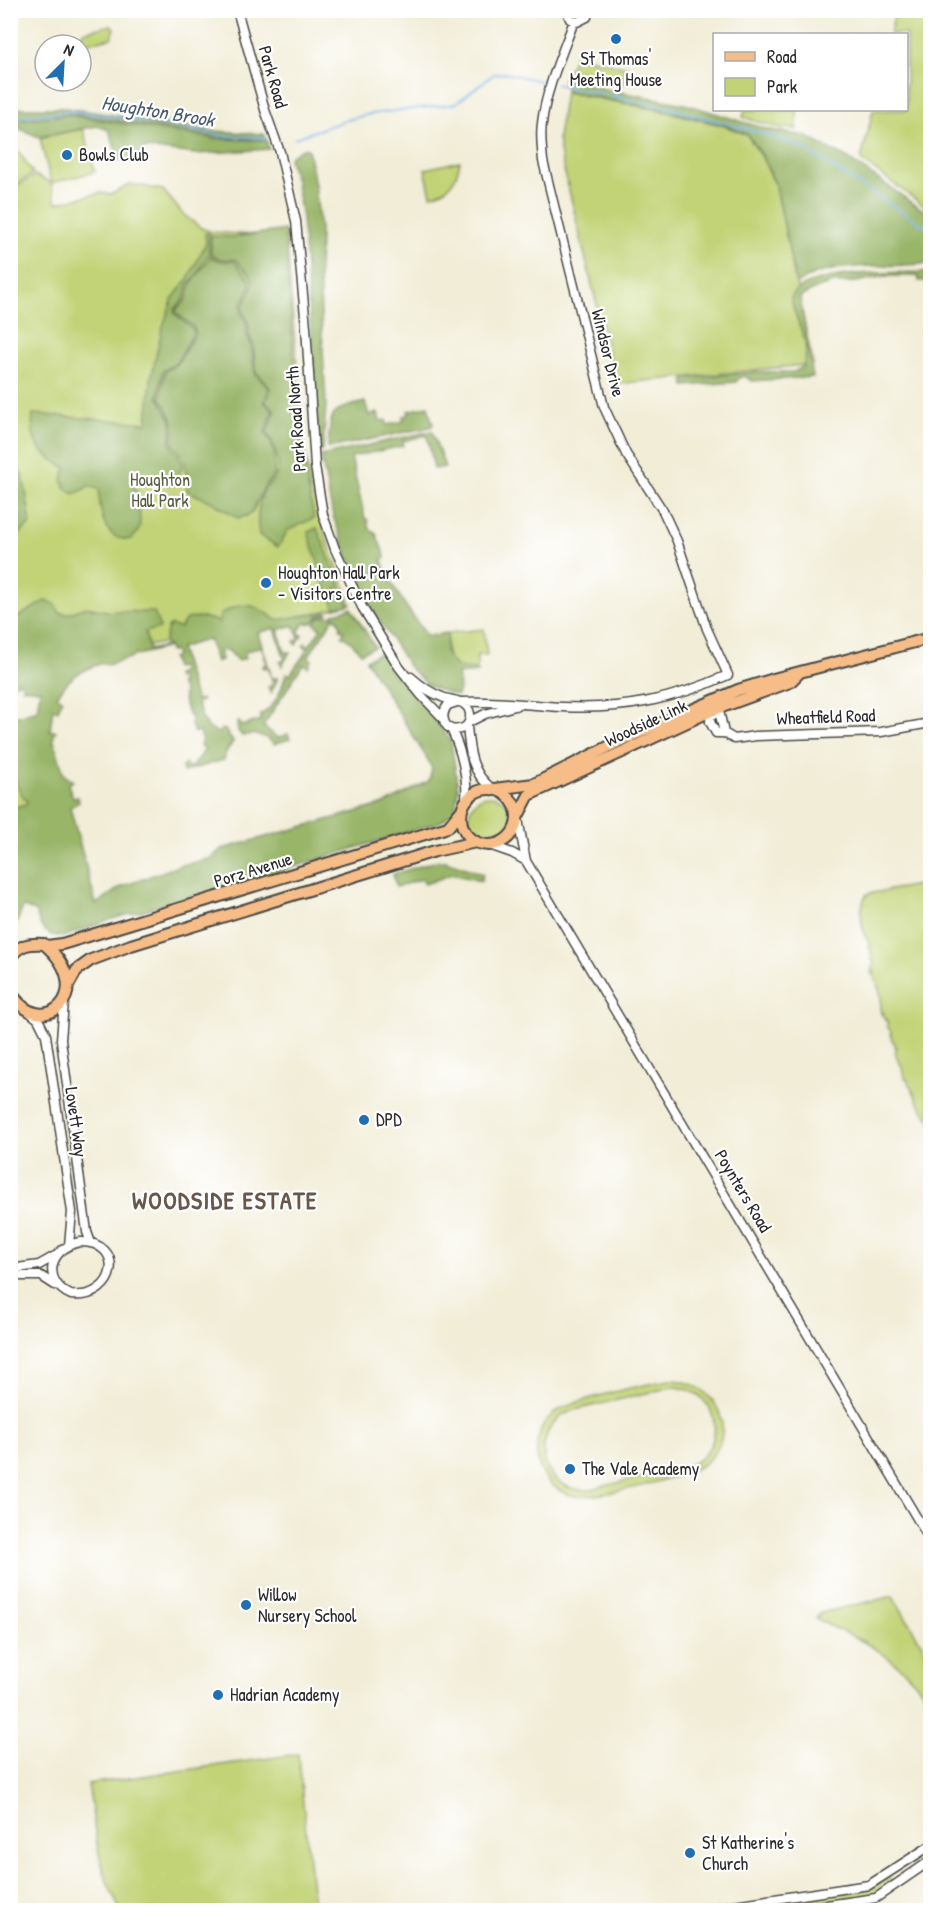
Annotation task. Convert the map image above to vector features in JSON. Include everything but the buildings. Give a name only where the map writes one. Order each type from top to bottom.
[{"type":"main road","name":"Woodside Link","points":[[493,789],[534,784],[618,742],[710,707],[790,682],[799,673],[930,638]]},
{"type":"main road","name":"Woodside Link","points":[[518,817],[529,795],[710,707]]},
{"type":"main road","points":[[493,789],[508,796],[516,808],[518,817],[512,834],[507,840],[492,846],[476,843],[465,832],[460,819],[466,800],[478,791],[493,789]]},
{"type":"main road","name":"Porz Avenue","points":[[11,957],[22,946],[32,944],[47,946],[71,942],[448,827],[461,811]]},
{"type":"main road","name":"Porz Avenue","points":[[69,984],[77,970],[91,960],[131,945],[435,851],[476,843]]},
{"type":"main road","points":[[10,990],[14,1001],[27,1010],[45,1014],[59,1008],[68,993],[69,984],[64,969],[47,946]]},
{"type":"street","name":"Park Road","points":[[237,10],[265,110],[280,152]]},
{"type":"street","points":[[566,10],[568,16],[574,21],[584,20],[590,10]]},
{"type":"street","name":"Windsor Drive","points":[[521,704],[610,707],[692,691],[728,675],[707,629],[677,541],[663,511],[626,454],[602,399],[543,160],[541,126],[550,91],[574,21]]},
{"type":"street","name":"Park Road North","points":[[280,152],[296,221],[315,466],[322,510],[335,549],[362,607],[399,667]]},
{"type":"street","points":[[399,667],[430,691],[440,697],[459,702],[470,712],[469,750],[476,771],[483,782],[493,789]]},
{"type":"street","points":[[399,667],[451,729],[457,741],[467,788],[466,800]]},
{"type":"street","points":[[443,718],[448,705],[459,702],[486,701],[521,704]]},
{"type":"street","points":[[451,729],[459,729],[485,714],[521,704]]},
{"type":"street","name":"Wheatfield Road","points":[[710,707],[720,715],[724,733],[739,740],[756,736],[881,732],[930,723]]},
{"type":"street","name":"Poynters Road","points":[[518,817],[526,861],[930,1540]]},
{"type":"street","points":[[492,846],[526,861]]},
{"type":"street","name":"Lovett Way","points":[[64,1002],[61,1040],[87,1232],[91,1243]]},
{"type":"street","name":"Lovett Way","points":[[27,1010],[38,1019],[46,1035],[72,1212],[69,1245]]},
{"type":"street","points":[[10,1269],[39,1265],[56,1256],[69,1245],[80,1242],[91,1243],[103,1249],[110,1260],[110,1274],[107,1282],[95,1292],[76,1296],[64,1292],[41,1276],[10,1276]]},
{"type":"street","points":[[56,1256],[52,1273],[58,1287]]},
{"type":"street","points":[[700,1911],[869,1886],[930,1846]]},
{"type":"street","points":[[792,1911],[876,1898],[930,1861]]},
{"type":"green space","points":[[895,11],[930,11],[930,210],[861,160],[873,111],[908,111],[908,33],[890,33]]},
{"type":"green space","points":[[111,25],[115,29],[111,38],[93,42],[93,33],[82,32]]},
{"type":"green space","points":[[575,55],[627,67],[624,84],[568,71]]},
{"type":"green space","points":[[563,78],[609,90],[685,104],[766,129],[805,136],[848,159],[930,215],[930,263],[843,268],[810,276],[796,284],[776,186],[762,155],[747,134],[724,125],[668,111],[565,91]]},
{"type":"green space","points":[[565,92],[668,112],[725,126],[747,135],[761,156],[776,187],[813,364],[616,384],[561,157],[558,138]]},
{"type":"green space","points":[[11,108],[67,108],[212,131],[264,134],[269,149],[196,154],[145,148],[133,162],[119,160],[109,130],[97,126],[39,137],[18,128],[11,128],[11,120],[68,115],[215,139],[264,140],[215,137],[67,113],[11,118]]},
{"type":"green space","points":[[745,111],[797,111],[797,129],[770,125],[743,117]]},
{"type":"green space","name":"Bowls Club","points":[[83,129],[95,172],[51,183],[40,138]]},
{"type":"green space","points":[[11,140],[33,173],[10,188]]},
{"type":"green space","points":[[305,148],[308,149],[315,185],[320,229],[319,276],[326,404],[323,450],[320,451],[302,218],[296,181],[289,159],[291,155]]},
{"type":"green space","points":[[460,161],[452,183],[443,191],[431,195],[425,169]]},
{"type":"green space","name":"Houghton Hall Park","points":[[35,175],[51,183],[56,203],[100,193],[112,194],[131,184],[163,190],[183,214],[201,228],[213,232],[286,235],[304,447],[313,495],[351,604],[11,673],[11,190]]},
{"type":"green space","points":[[285,230],[298,411],[314,518],[288,530],[278,547],[259,535],[258,529],[261,497],[275,477],[278,460],[267,432],[275,411],[265,402],[271,389],[256,372],[253,344],[249,335],[248,321],[243,312],[243,306],[253,282],[251,276],[235,259],[221,259],[211,255],[211,234],[212,236],[233,237]]},
{"type":"green space","points":[[205,233],[209,233],[209,255],[197,275],[189,283],[184,299],[174,310],[175,314],[194,332],[176,363],[163,371],[158,396],[170,418],[172,427],[170,443],[182,462],[181,469],[174,485],[143,476],[134,480],[133,485],[140,498],[139,530],[131,539],[122,539],[114,536],[104,523],[99,489],[88,486],[74,494],[66,489],[62,479],[66,468],[44,453],[35,441],[33,414],[147,423],[151,378],[162,329],[173,298],[189,277],[206,243]]},
{"type":"green space","points":[[210,257],[221,261],[234,261],[250,280],[250,287],[241,305],[241,313],[246,321],[255,373],[269,389],[263,402],[273,410],[265,432],[272,444],[275,456],[274,475],[264,487],[253,511],[238,518],[212,502],[187,491],[185,460],[172,442],[174,429],[172,418],[160,397],[165,372],[177,364],[196,333],[193,326],[176,313],[176,310],[186,300],[191,284]]},
{"type":"green space","points":[[930,270],[930,276],[925,281],[919,281],[918,276],[884,276],[857,282],[834,283],[817,288],[800,297],[813,377],[752,381],[744,376],[736,382],[685,386],[684,379],[755,372],[794,372],[803,367],[806,350],[791,298],[799,289],[813,282],[851,274]]},
{"type":"green space","points":[[365,402],[369,415],[378,413],[380,421],[386,420],[387,425],[404,421],[403,416],[409,415],[408,411],[428,406],[433,425],[328,448],[331,420],[334,415],[344,408]]},
{"type":"green space","points":[[432,431],[445,467],[434,469],[427,435],[403,441],[403,446],[351,457],[365,519],[367,519],[369,528],[376,534],[385,556],[382,559],[385,568],[395,588],[427,636],[448,633],[445,652],[454,664],[462,668],[477,669],[478,672],[458,674],[460,686],[457,696],[429,686],[409,667],[361,591],[333,516],[321,456]]},
{"type":"green space","points":[[11,459],[23,480],[31,523],[16,538],[11,539]]},
{"type":"green space","points":[[317,528],[341,587],[335,590],[337,593],[342,590],[349,605],[335,608],[325,586],[308,532]]},
{"type":"green space","points":[[45,601],[54,604],[59,612],[67,614],[86,607],[107,611],[154,612],[160,628],[145,632],[149,650],[168,646],[164,643],[171,625],[180,628],[186,619],[195,618],[207,618],[219,622],[220,615],[242,605],[262,610],[276,620],[327,612],[328,614],[318,616],[313,623],[305,622],[298,632],[302,635],[296,645],[294,641],[299,639],[294,625],[278,630],[285,652],[290,652],[282,666],[280,662],[285,660],[275,628],[258,633],[272,678],[278,678],[271,693],[268,687],[273,684],[268,667],[263,668],[262,666],[267,664],[261,646],[245,652],[246,658],[238,661],[229,651],[222,649],[220,652],[222,659],[216,662],[209,639],[180,648],[196,701],[201,699],[202,701],[197,703],[204,722],[210,729],[220,733],[221,729],[225,730],[233,742],[224,760],[183,772],[182,767],[186,764],[189,768],[192,766],[205,749],[200,747],[202,738],[199,732],[194,733],[192,720],[184,702],[184,691],[179,684],[182,683],[176,675],[182,673],[180,667],[175,668],[172,658],[176,656],[174,651],[170,652],[169,647],[107,665],[103,663],[88,668],[71,679],[62,689],[57,696],[62,699],[58,710],[53,708],[50,731],[56,731],[53,738],[64,775],[73,781],[68,784],[73,798],[78,797],[79,802],[70,807],[96,904],[121,887],[178,866],[209,859],[222,849],[385,804],[429,781],[432,769],[428,760],[366,660],[382,652],[451,741],[458,789],[455,811],[440,822],[258,878],[109,920],[63,937],[51,935],[42,928],[35,911],[23,907],[11,937],[11,805],[13,808],[26,804],[27,801],[13,773],[11,718],[37,710],[40,690],[23,688],[21,682],[11,684],[11,621]]},
{"type":"green space","points":[[351,608],[375,647],[361,653],[342,636],[344,631],[340,629],[338,620],[334,617],[308,657],[312,660],[308,667],[303,664],[263,726],[278,738],[288,734],[290,739],[274,744],[259,735],[242,736],[238,731],[237,723],[239,722],[242,726],[261,720],[260,715],[278,697],[286,673],[290,675],[308,649],[303,645],[305,643],[309,646],[321,629],[315,624],[319,617],[332,616]]},
{"type":"green space","points":[[484,629],[487,655],[477,655],[477,669],[459,669],[447,653],[448,633]]},
{"type":"green space","points":[[10,753],[28,804],[13,808],[10,805]]},
{"type":"green space","points":[[490,796],[505,802],[511,817],[505,832],[490,838],[475,832],[469,817],[475,802]]},
{"type":"green space","points":[[437,861],[446,861],[483,874],[481,881],[452,874],[425,884],[422,879],[396,887],[393,874]]},
{"type":"green space","points":[[930,883],[930,1120],[907,1079],[904,1078],[902,1067],[895,1053],[897,1047],[894,1046],[895,1042],[892,1041],[891,1032],[887,1026],[888,1022],[885,1021],[884,1013],[882,1012],[881,1015],[881,996],[871,972],[875,973],[872,969],[874,962],[870,953],[872,951],[869,948],[871,945],[864,934],[861,913],[867,894]]},
{"type":"green space","points":[[670,1380],[686,1382],[700,1389],[711,1398],[718,1410],[722,1423],[721,1437],[716,1451],[705,1463],[662,1480],[620,1491],[585,1496],[574,1496],[563,1492],[549,1482],[540,1468],[537,1446],[543,1425],[553,1414],[591,1398]],"holes":[[[672,1387],[689,1390],[701,1398],[710,1409],[714,1422],[714,1435],[709,1448],[699,1459],[684,1467],[587,1490],[571,1488],[558,1481],[549,1471],[544,1458],[544,1445],[548,1432],[557,1420],[571,1411]]]},
{"type":"green space","points":[[893,1596],[930,1658],[930,1702],[906,1673],[887,1657],[816,1618],[821,1613]]},
{"type":"green space","points":[[298,1754],[314,1910],[120,1910],[106,1879],[98,1850],[88,1784]]},
{"type":"green space","points":[[890,1878],[893,1883],[873,1895],[765,1910],[762,1905],[870,1888]]},
{"type":"waterway","name":"Houghton Brook","points":[[295,138],[370,114],[455,104],[494,74],[505,73],[549,83]]},
{"type":"waterway","name":"Houghton Brook","points":[[555,84],[669,108],[775,137],[803,148],[930,230]]},
{"type":"waterway","name":"Houghton Brook","points":[[10,118],[75,111],[174,126],[222,136],[266,138]]},
{"type":"place","name":"St Thomas' Meeting House","points":[[616,39]]},
{"type":"place","name":"Bowls Club","points":[[67,155]]},
{"type":"place","name":"Houghton Hall Park - Visitors Centre","points":[[266,583]]},
{"type":"place","name":"DPD","points":[[364,1120]]},
{"type":"place","name":"The Vale Academy","points":[[570,1469]]},
{"type":"place","name":"Willow Nursery School","points":[[246,1605]]},
{"type":"place","name":"Hadrian Academy","points":[[218,1695]]},
{"type":"place","name":"St Katherine's Church","points":[[690,1853]]},
{"type":"district","name":"WOODSIDE ESTATE","points":[[225,1201]]}]
